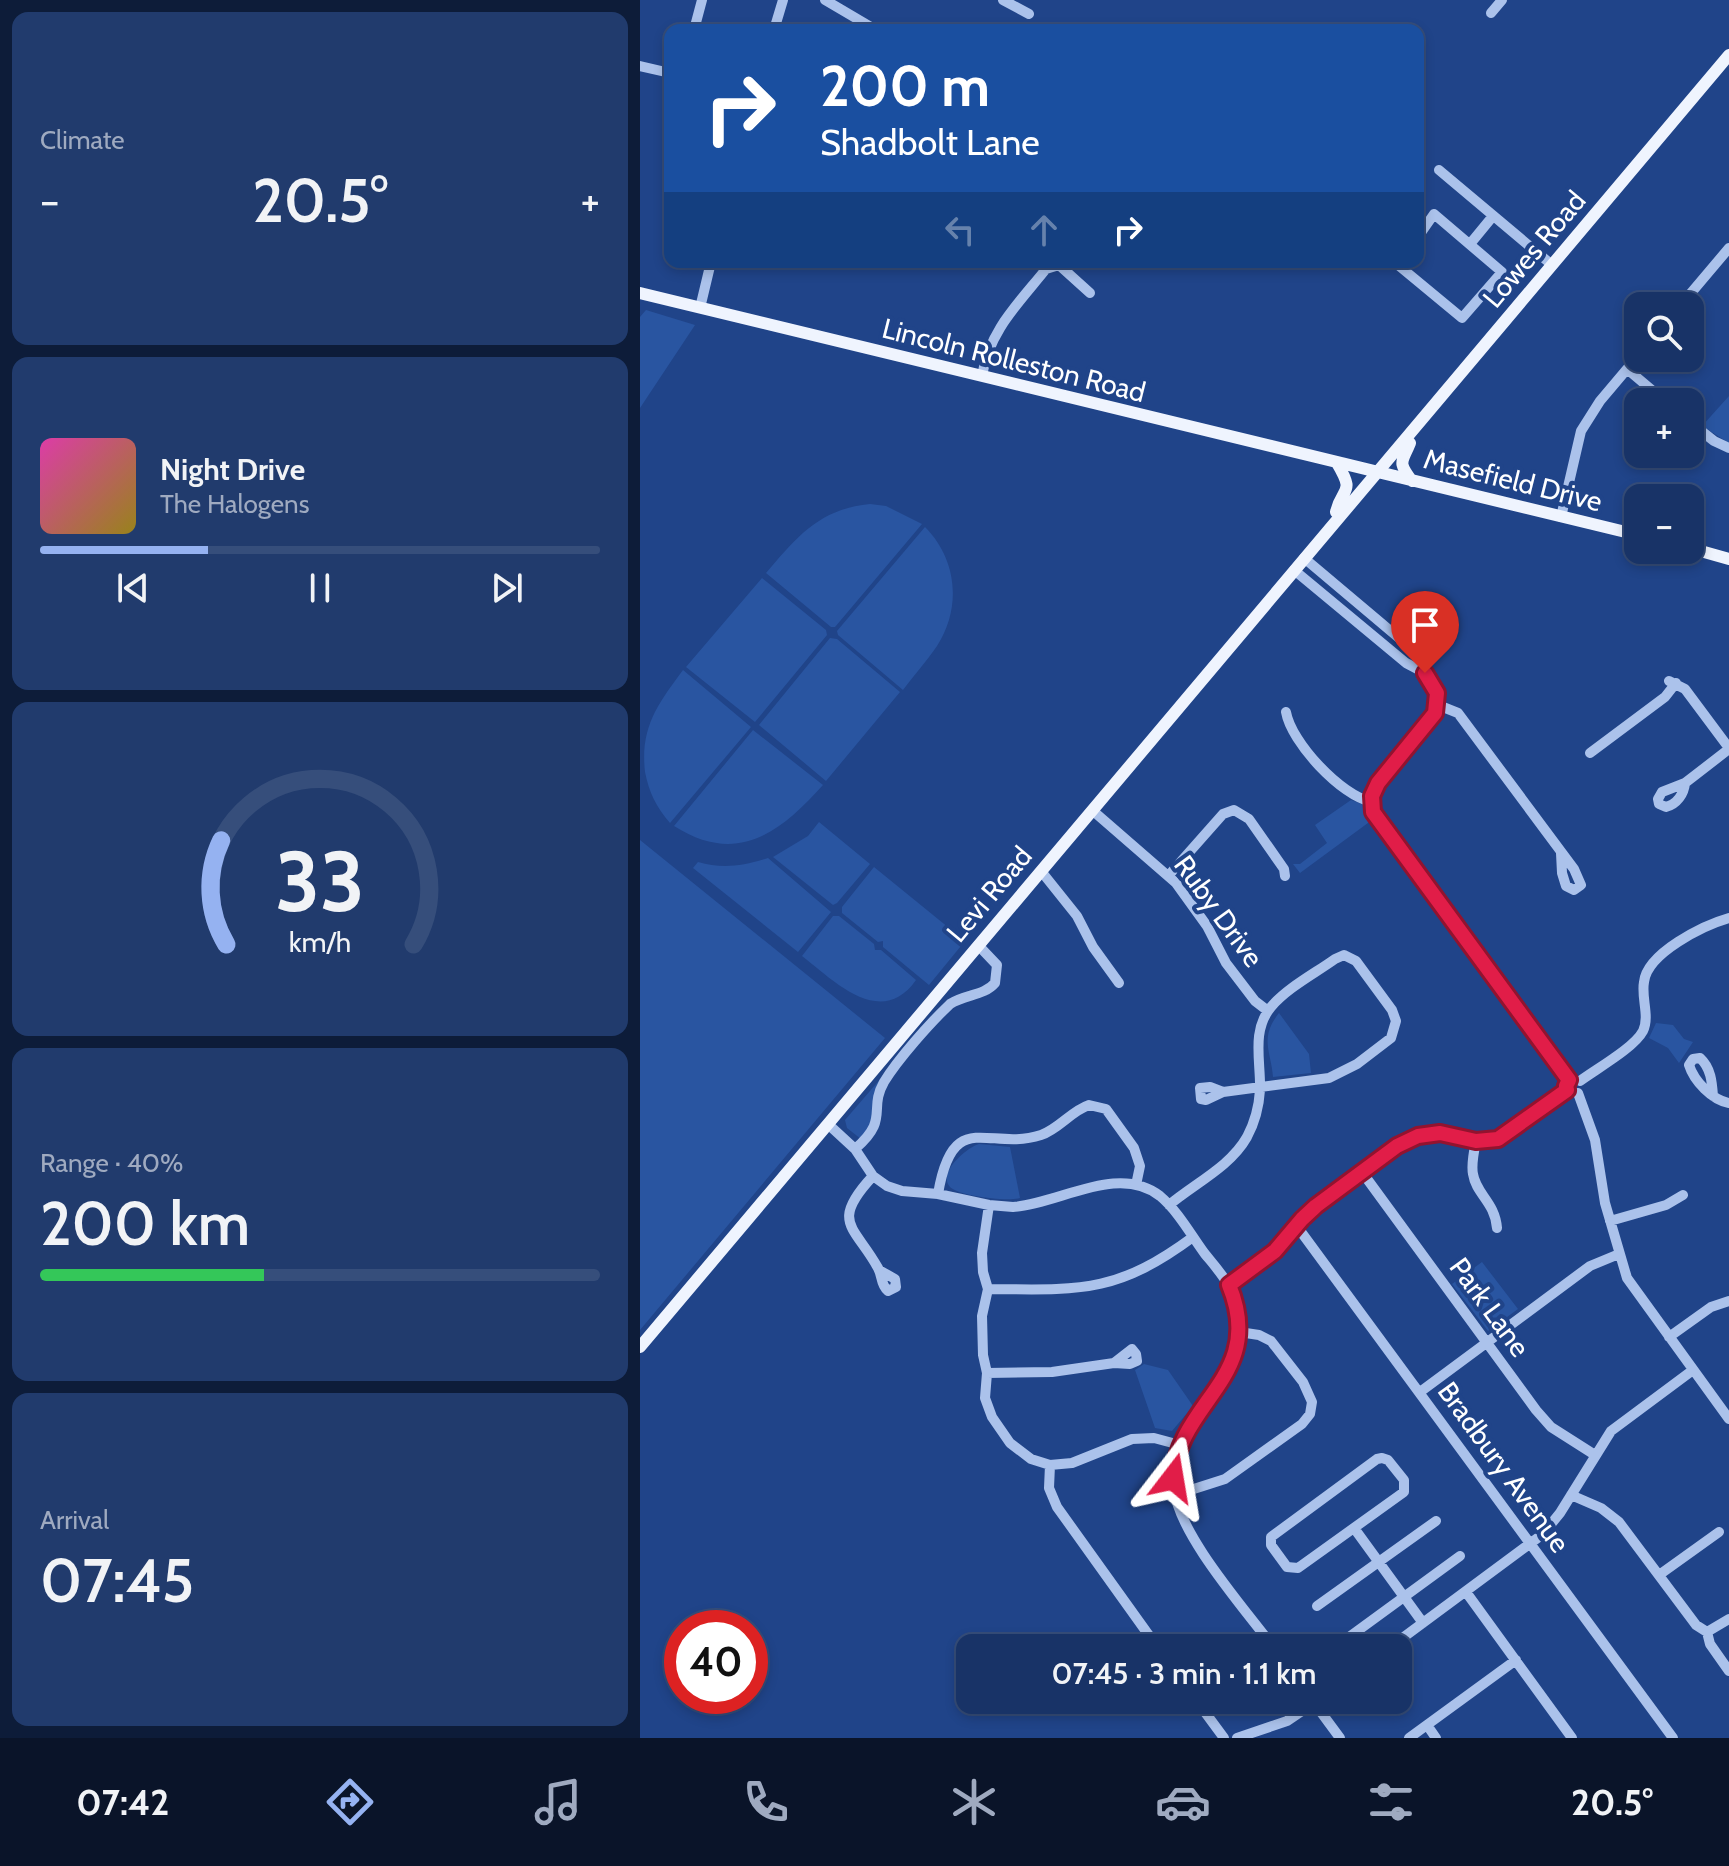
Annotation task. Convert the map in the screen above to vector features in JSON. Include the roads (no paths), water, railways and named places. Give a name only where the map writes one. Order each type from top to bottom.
[{"type":"main road","name":"Lowes Road","points":[[1376,472],[1729,55]]},
{"type":"main road","name":"Lincoln Rolleston Road","points":[[640,293],[1376,472]]},
{"type":"main road","points":[[1412,431],[1410,446],[1401,459],[1402,468],[1412,481]]},
{"type":"main road","points":[[1336,519],[1336,508],[1347,489],[1337,463]]},
{"type":"main road","name":"Masefield Drive","points":[[1376,472],[1624,532]]},
{"type":"main road","name":"Levi Road","points":[[640,1347],[1376,472]]},
{"type":"main road","points":[[1704,552],[1729,559]]},
{"type":"street","points":[[696,24],[702,0]]},
{"type":"street","points":[[776,24],[783,0]]},
{"type":"street","points":[[825,0],[866,24]]},
{"type":"street","points":[[1003,0],[1029,14]]},
{"type":"street","points":[[1491,13],[1499,1]]},
{"type":"street","points":[[640,66],[664,72]]},
{"type":"street","points":[[1439,170],[1552,265]]},
{"type":"street","points":[[1402,268],[1462,318],[1502,272],[1434,214],[1424,228]]},
{"type":"street","points":[[1470,244],[1493,216]]},
{"type":"street","points":[[1692,292],[1729,248]]},
{"type":"street","points":[[700,308],[710,268]]},
{"type":"street","points":[[982,376],[985,355],[994,334],[1049,268]]},
{"type":"street","points":[[1062,268],[1090,293]]},
{"type":"street","points":[[1561,517],[1581,431],[1592,412],[1625,372]]},
{"type":"street","points":[[1631,372],[1649,388]]},
{"type":"street","points":[[1704,433],[1729,448]]},
{"type":"street","points":[[1304,558],[1418,655],[1435,687],[1438,705],[1430,722],[1378,783],[1372,802],[1375,818],[1573,1086],[1595,1140],[1610,1221],[1630,1283],[1729,1419]]},
{"type":"street","points":[[1294,570],[1406,663],[1425,673]]},
{"type":"street","points":[[1362,626],[1371,615]]},
{"type":"street","points":[[1590,753],[1665,697],[1672,682],[1685,689],[1729,749],[1685,783]]},
{"type":"street","points":[[1438,705],[1454,710],[1462,718],[1561,853]]},
{"type":"street","points":[[1286,712],[1290,726],[1322,768],[1352,795],[1372,802]]},
{"type":"street","name":"Ruby Drive","points":[[1092,810],[1169,875],[1207,926],[1226,963],[1255,1001],[1268,1011]]},
{"type":"street","points":[[1169,875],[1223,814],[1234,810],[1249,819],[1284,869],[1285,876]]},
{"type":"street","points":[[1041,871],[1081,921],[1091,944],[1119,983]]},
{"type":"street","points":[[1229,1285],[1275,1251],[1316,1206],[1397,1146],[1418,1136],[1440,1133],[1485,1142],[1504,1136],[1573,1086],[1640,1035],[1645,1021],[1644,982],[1653,962],[1695,931],[1729,918]]},
{"type":"street","points":[[855,1149],[874,1129],[880,1092],[893,1071],[950,1004],[962,997],[984,992],[995,983],[997,965],[978,945]]},
{"type":"street","points":[[1169,1205],[1228,1160],[1243,1143],[1256,1116],[1260,1088],[1258,1038],[1268,1011],[1344,955],[1356,961],[1394,1016],[1395,1027],[1387,1042],[1340,1074],[1317,1081],[1260,1088],[1223,1092]]},
{"type":"street","points":[[1713,1096],[1729,1103]]},
{"type":"street","points":[[938,1194],[945,1163],[965,1141],[978,1136],[1017,1139],[1037,1136],[1089,1105],[1106,1109],[1134,1148],[1140,1166],[1136,1185]]},
{"type":"street","points":[[829,1125],[855,1149],[873,1176],[894,1189],[989,1205],[1022,1206],[1105,1185],[1136,1185],[1154,1192],[1169,1205],[1229,1285],[1236,1305],[1239,1332],[1226,1377],[1180,1445],[1174,1469],[1175,1495],[1188,1532],[1264,1634]]},
{"type":"street","points":[[1476,1141],[1472,1172],[1475,1183],[1493,1208],[1497,1228]]},
{"type":"street","name":"Park Lane","points":[[1362,1172],[1544,1419],[1595,1455]]},
{"type":"street","points":[[873,1176],[857,1195],[849,1218],[853,1233],[879,1270]]},
{"type":"street","points":[[1610,1221],[1666,1205],[1683,1195]]},
{"type":"street","points":[[989,1205],[982,1253],[988,1289],[982,1316],[983,1355],[987,1373],[985,1398],[999,1427],[1019,1452],[1050,1465],[1072,1463],[1132,1439],[1154,1438],[1180,1445]]},
{"type":"street","name":"Bradbury Avenue","points":[[1296,1225],[1673,1738]]},
{"type":"street","points":[[988,1289],[1075,1289],[1111,1283],[1153,1265],[1193,1237]]},
{"type":"street","points":[[1420,1392],[1590,1266],[1619,1254]]},
{"type":"street","points":[[1669,1337],[1711,1307],[1729,1301]]},
{"type":"street","points":[[1175,1495],[1225,1479],[1302,1424],[1310,1414],[1311,1396],[1276,1346],[1266,1338],[1239,1332]]},
{"type":"street","points":[[987,1373],[1052,1372],[1114,1363]]},
{"type":"street","points":[[1408,1634],[1550,1527],[1617,1426],[1693,1370]]},
{"type":"street","points":[[1377,1459],[1388,1460],[1404,1480],[1404,1492],[1354,1528],[1298,1568],[1287,1567],[1270,1540],[1377,1459]]},
{"type":"street","points":[[1050,1465],[1049,1488],[1057,1507],[1148,1634]]},
{"type":"street","points":[[1571,1495],[1601,1508],[1619,1522],[1696,1625],[1707,1632],[1710,1644],[1729,1671]]},
{"type":"street","points":[[1317,1606],[1436,1521]]},
{"type":"street","points":[[1354,1528],[1423,1623]]},
{"type":"street","points":[[1659,1575],[1719,1532]]},
{"type":"street","points":[[1353,1634],[1460,1556]]},
{"type":"street","points":[[1466,1592],[1572,1738]]},
{"type":"street","points":[[1707,1632],[1729,1619]]},
{"type":"street","points":[[1409,1738],[1516,1660]]},
{"type":"street","points":[[1206,1714],[1224,1738]]},
{"type":"street","points":[[1237,1738],[1275,1727],[1295,1714]]},
{"type":"street","points":[[1324,1714],[1340,1738]]},
{"type":"street","points":[[1427,1725],[1436,1738]]}]
